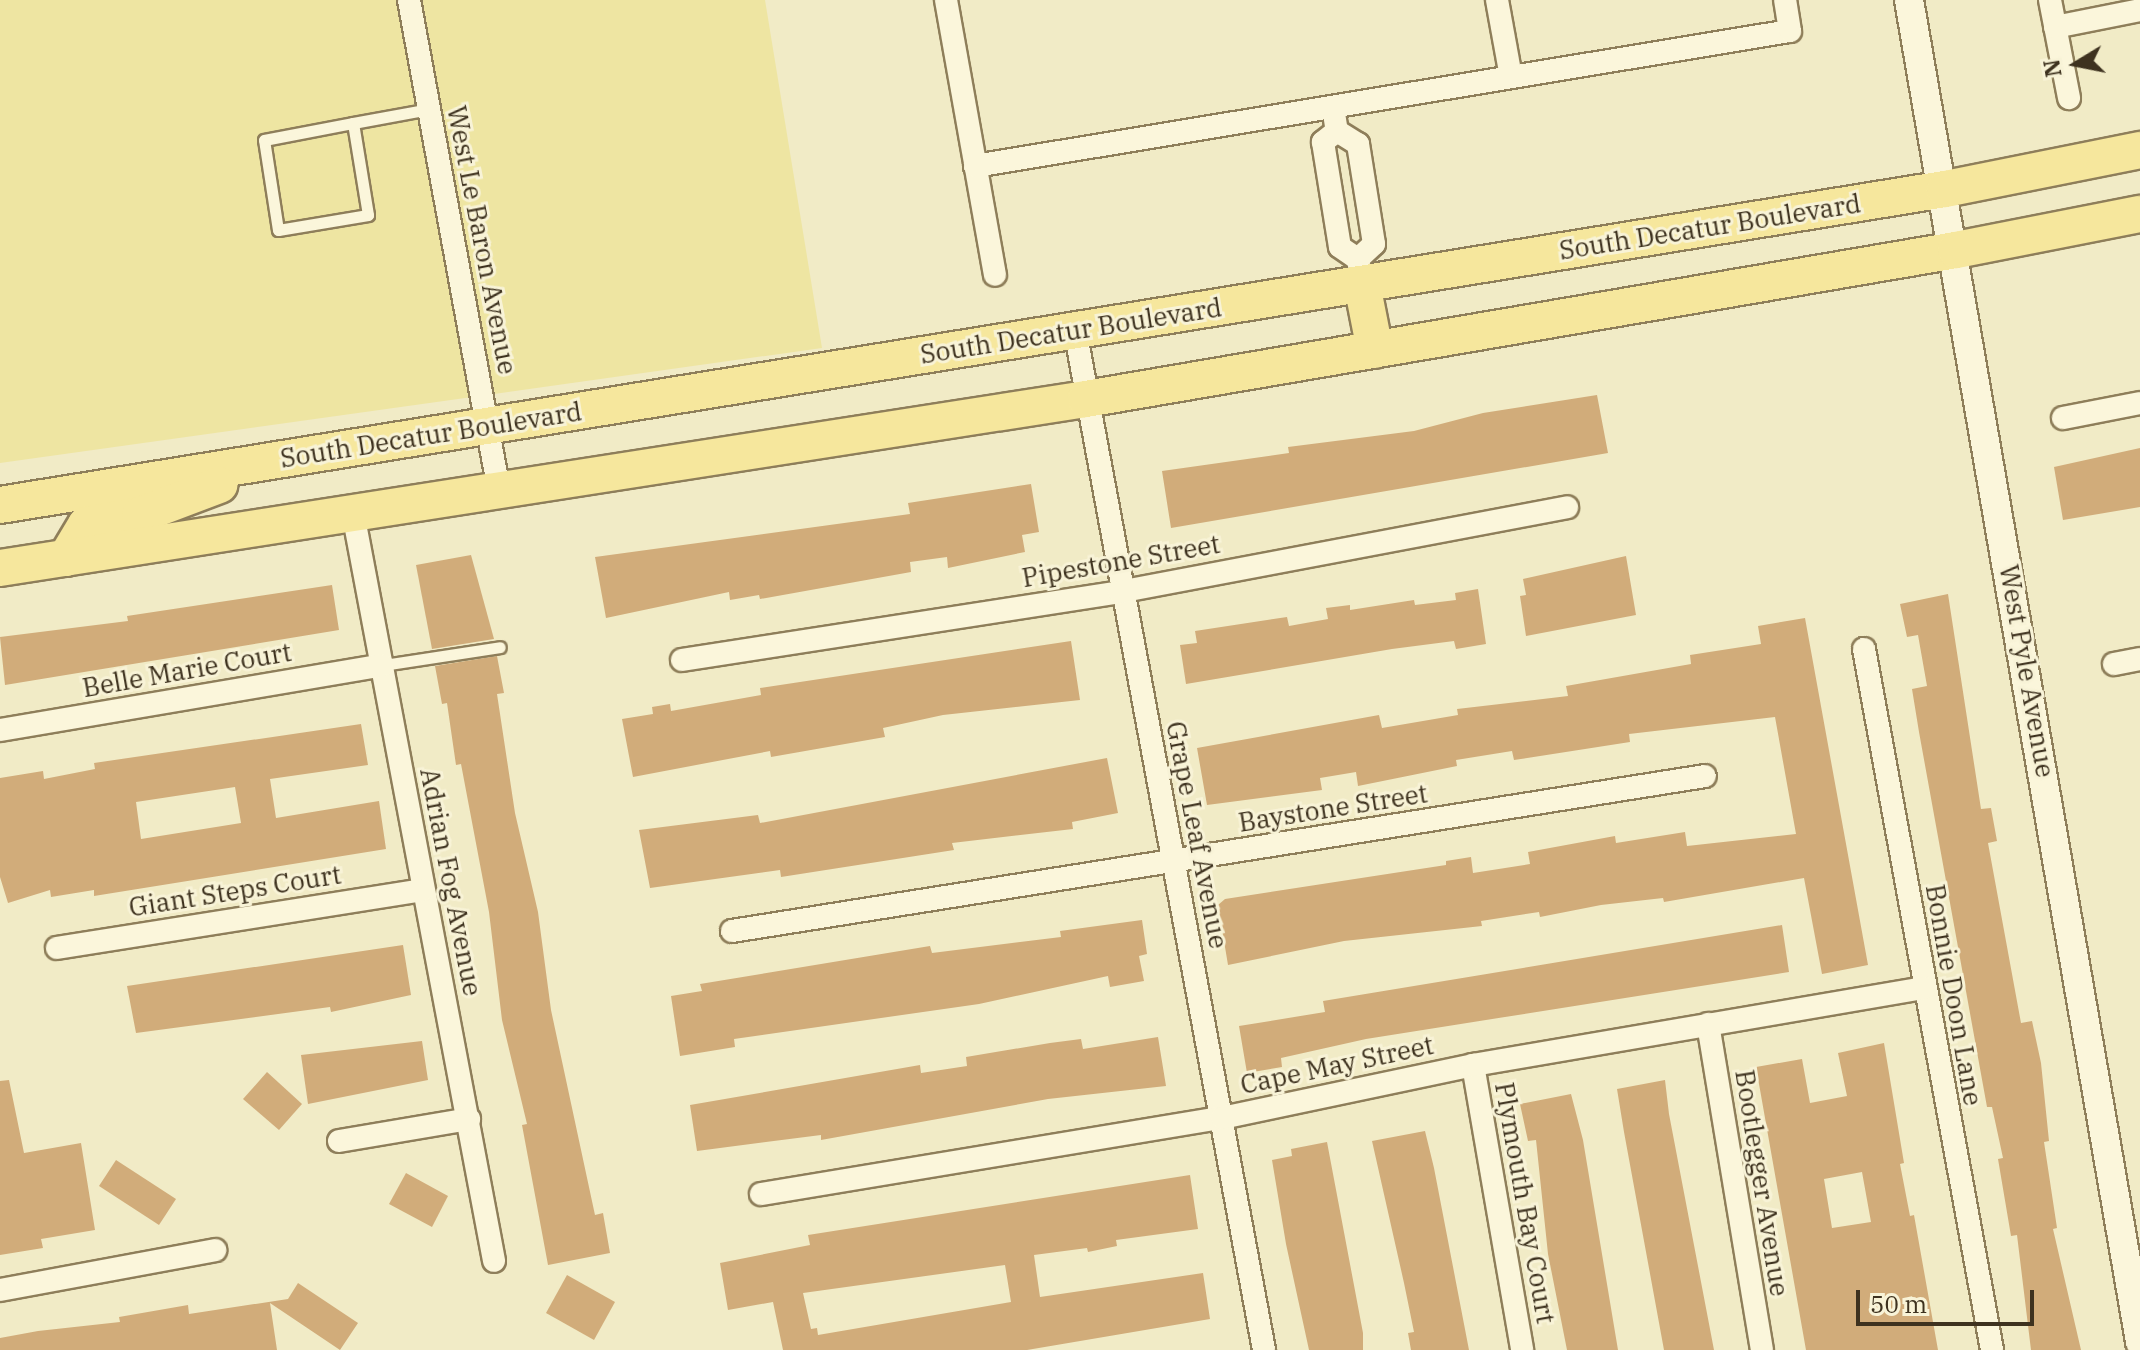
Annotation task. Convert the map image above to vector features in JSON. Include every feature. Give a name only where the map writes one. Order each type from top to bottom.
[{"type":"main road","name":"South Decatur Boulevard","points":[[0,505],[1075,330],[1360,271],[1945,189],[2140,150]]},
{"type":"main road","points":[[0,568],[1086,399],[1956,250],[2140,214]]},
{"type":"main road","points":[[1360,271],[1375,350]]},
{"type":"main road","points":[[66,558],[86,525],[140,515],[284,460]]},
{"type":"street","name":"West Le Baron Avenue","points":[[409,0],[499,491]]},
{"type":"street","points":[[946,0],[995,275]]},
{"type":"street","points":[[1497,0],[1511,77]]},
{"type":"street","points":[[975,166],[1790,31],[1785,0]]},
{"type":"street","name":"West Pyle Avenue","points":[[1909,0],[1956,250],[2140,1342]]},
{"type":"street","points":[[2050,0],[2069,98]]},
{"type":"street","points":[[2055,27],[2140,10]]},
{"type":"street","points":[[1333,107],[1337,131],[1358,144],[1374,244],[1360,271],[1340,247],[1323,142],[1337,131]]},
{"type":"street","name":"Grape Leaf Avenue","points":[[1075,330],[1119,592],[1175,861],[1264,1350]]},
{"type":"street","points":[[2063,418],[2140,403]]},
{"type":"street","name":"Pipestone Street","points":[[682,660],[1119,592],[1567,507]]},
{"type":"street","name":"Adrian Fog Avenue","points":[[353,513],[494,1261]]},
{"type":"street","name":"Bonnie Doon Lane","points":[[1864,649],[1992,1350]]},
{"type":"street","points":[[2114,664],[2140,659]]},
{"type":"street","name":"Belle Marie Court","points":[[0,730],[383,665]]},
{"type":"street","name":"Baystone Street","points":[[732,931],[1705,776]]},
{"type":"street","name":"Giant Steps Court","points":[[57,948],[422,890]]},
{"type":"street","name":"Cape May Street","points":[[761,1194],[1222,1118],[1473,1065],[1924,988]]},
{"type":"street","name":"Bootlegger Avenue","points":[[1708,1024],[1762,1350]]},
{"type":"street","name":"Plymouth Bay Court","points":[[1473,1065],[1522,1350]]},
{"type":"street","points":[[339,1141],[469,1119]]},
{"type":"street","points":[[0,1290],[215,1250]]},
{"type":"lane","points":[[353,123],[368,215],[278,230],[264,140],[353,123],[429,109]]},
{"type":"lane","points":[[383,665],[500,647]]},
{"type":"sand","points":[[0,0],[765,0],[822,348],[0,463]]},
{"type":"building","points":[[1597,395],[1608,453],[1171,528],[1162,471],[1289,453],[1288,447],[1414,431],[1483,413]]},
{"type":"building","points":[[2140,448],[2140,507],[2063,520],[2054,467]]},
{"type":"building","points":[[1031,484],[1039,532],[1022,535],[1025,552],[948,568],[947,557],[910,562],[911,572],[760,599],[759,595],[730,600],[729,592],[606,618],[595,557],[910,514],[908,503]]},
{"type":"building","points":[[471,555],[494,639],[432,649],[416,565]]},
{"type":"building","points":[[1626,556],[1636,615],[1526,636],[1520,596],[1526,595],[1523,579]]},
{"type":"building","points":[[332,585],[339,630],[5,685],[0,637],[128,621],[127,616]]},
{"type":"building","points":[[1478,589],[1486,644],[1456,649],[1454,641],[1392,649],[1186,684],[1180,645],[1197,643],[1195,631],[1287,617],[1289,626],[1328,619],[1326,608],[1350,605],[1350,610],[1414,600],[1415,605],[1456,600],[1455,593]]},
{"type":"building","points":[[1948,594],[1981,809],[1991,808],[1997,841],[1988,843],[2021,1023],[2032,1021],[2041,1063],[2049,1141],[2044,1142],[2057,1228],[2053,1229],[2081,1350],[2031,1350],[2017,1235],[2011,1236],[1998,1159],[2003,1158],[1992,1107],[1987,1107],[1919,732],[1912,689],[1927,686],[1918,635],[1907,637],[1900,604]]},
{"type":"building","points":[[1805,618],[1868,965],[1822,974],[1804,878],[1664,902],[1663,898],[1601,905],[1540,917],[1539,912],[1481,921],[1482,926],[1344,941],[1228,965],[1218,905],[1225,899],[1446,865],[1446,861],[1471,857],[1473,873],[1530,864],[1528,852],[1615,836],[1616,843],[1685,832],[1687,846],[1796,834],[1775,717],[1629,734],[1630,742],[1514,760],[1512,751],[1456,760],[1457,766],[1358,786],[1356,772],[1320,778],[1322,790],[1207,805],[1197,748],[1379,715],[1382,728],[1458,715],[1457,709],[1568,696],[1566,686],[1691,664],[1690,655],[1761,644],[1758,626]]},
{"type":"building","points":[[1071,641],[1080,700],[943,715],[883,728],[885,737],[771,757],[770,751],[633,777],[622,719],[653,714],[652,707],[670,704],[671,711],[761,695],[760,688]]},
{"type":"building","points":[[497,656],[504,693],[497,694],[515,813],[538,912],[551,1010],[595,1215],[603,1213],[610,1253],[548,1265],[522,1125],[527,1124],[502,1020],[489,912],[461,764],[456,765],[447,703],[442,704],[435,666]]},
{"type":"building","points":[[361,724],[368,765],[270,779],[276,818],[379,801],[386,849],[94,896],[94,890],[51,897],[50,890],[8,903],[0,877],[0,778],[43,771],[44,779],[95,769],[94,763]],"holes":[[[235,787],[241,823],[141,839],[136,802]]]},
{"type":"building","points":[[1107,758],[1118,813],[1072,822],[1073,829],[952,843],[954,850],[781,877],[780,870],[650,888],[639,830],[758,815],[760,823]]},
{"type":"building","points":[[1142,920],[1147,954],[1139,956],[1144,981],[1110,987],[1108,976],[979,1004],[734,1039],[735,1047],[680,1056],[671,996],[702,991],[700,984],[930,946],[932,953],[1061,937],[1060,931]]},
{"type":"building","points":[[1782,925],[1789,972],[1366,1039],[1281,1058],[1282,1067],[1247,1073],[1239,1026],[1325,1012],[1323,1001]]},
{"type":"building","points":[[403,945],[411,995],[331,1012],[330,1007],[136,1033],[127,986]]},
{"type":"building","points":[[1158,1037],[1166,1086],[1048,1099],[821,1140],[821,1135],[697,1151],[690,1105],[920,1065],[921,1073],[967,1066],[966,1057],[1050,1043],[1081,1039],[1083,1049]]},
{"type":"building","points":[[422,1041],[428,1080],[308,1104],[301,1055]]},
{"type":"building","points":[[1884,1043],[1904,1163],[1900,1164],[1910,1216],[1914,1215],[1938,1350],[1806,1350],[1756,1067],[1802,1059],[1810,1103],[1847,1096],[1838,1053]],"holes":[[[1862,1172],[1871,1222],[1832,1228],[1824,1179]]]},
{"type":"building","points":[[267,1072],[302,1104],[279,1130],[243,1099]]},
{"type":"building","points":[[9,1080],[24,1153],[81,1143],[95,1230],[41,1239],[43,1248],[0,1255],[0,1081]]},
{"type":"building","points":[[1665,1080],[1714,1350],[1664,1350],[1624,1132],[1617,1089]]},
{"type":"building","points":[[1571,1094],[1583,1140],[1618,1350],[1567,1350],[1548,1254],[1536,1140],[1528,1141],[1520,1104]]},
{"type":"building","points":[[1425,1131],[1469,1350],[1411,1350],[1408,1333],[1414,1332],[1372,1141]]},
{"type":"building","points":[[1327,1142],[1363,1333],[1363,1350],[1309,1350],[1286,1244],[1272,1160],[1292,1156],[1291,1149]]},
{"type":"building","points":[[116,1160],[176,1199],[159,1225],[99,1186]]},
{"type":"building","points":[[406,1173],[448,1196],[432,1227],[389,1204]]},
{"type":"building","points":[[1190,1175],[1198,1229],[1116,1240],[1117,1246],[1088,1252],[1087,1248],[1034,1255],[1040,1297],[1203,1273],[1210,1319],[1027,1350],[783,1350],[773,1302],[728,1310],[720,1263],[810,1245],[808,1235]],"holes":[[[1005,1265],[1011,1302],[818,1335],[817,1328],[811,1329],[803,1293]]]},
{"type":"building","points":[[567,1275],[615,1302],[594,1340],[546,1313]]},
{"type":"building","points":[[298,1283],[358,1323],[340,1350],[270,1303],[277,1350],[0,1350],[0,1338],[38,1331],[120,1322],[119,1317],[188,1305],[189,1314],[288,1299]]}]
